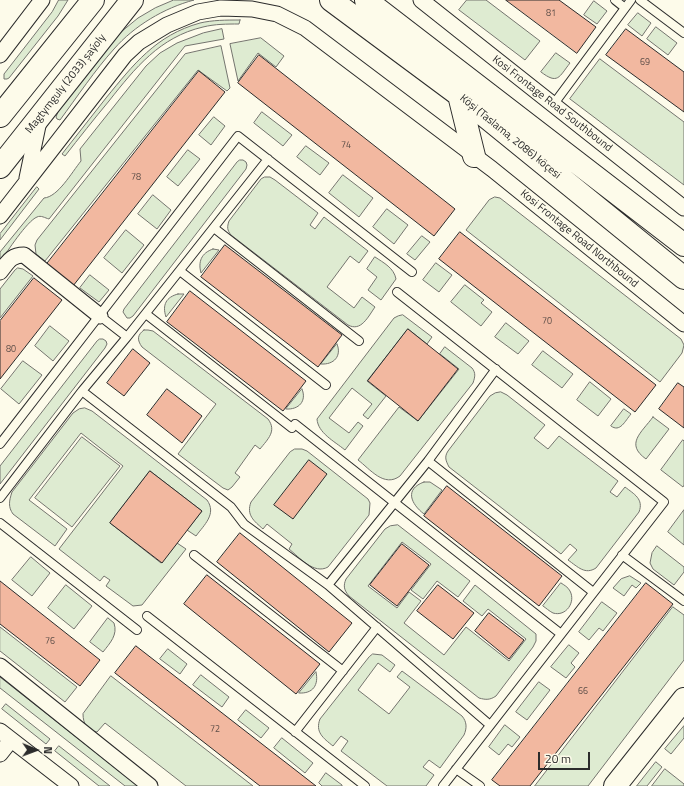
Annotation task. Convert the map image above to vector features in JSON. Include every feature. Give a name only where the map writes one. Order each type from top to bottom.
[{"type":"main road","points":[[0,116],[7,102],[93,0]]},
{"type":"main road","name":"Magtymguly (2033) şaýoly","points":[[0,167],[132,0]]},
{"type":"main road","name":"Köşi (Taslama, 2086) köçesi","points":[[331,0],[459,95],[684,278]]},
{"type":"main road","name":"Köşi (Taslama, 2086) köçesi","points":[[366,0],[684,245]]},
{"type":"main road","points":[[459,95],[474,156]]},
{"type":"main road","points":[[615,786],[684,698]]},
{"type":"street","points":[[0,55],[42,0]]},
{"type":"street","name":"Kosi Frontage Road Southbound","points":[[421,0],[684,208]]},
{"type":"street","name":"Kosi Frontage Road Northbound","points":[[0,216],[125,55],[139,42],[153,32],[198,12],[221,8],[252,9],[277,14],[305,28],[474,156],[684,324]]},
{"type":"street","points":[[27,182],[40,116]]},
{"type":"street","points":[[0,272],[16,255],[24,255],[100,316]]},
{"type":"street","points":[[0,666],[150,786]]},
{"type":"street","points":[[0,754],[5,736],[71,786]]},
{"type":"lane","points":[[615,0],[625,8]]},
{"type":"lane","points":[[553,105],[631,0]]},
{"type":"lane","points":[[640,0],[684,33]]},
{"type":"lane","points":[[0,444],[238,136],[412,272]]},
{"type":"lane","points":[[0,498],[82,391],[146,314],[268,159]]},
{"type":"lane","points":[[214,228],[359,341]]},
{"type":"lane","points":[[180,271],[326,385]]},
{"type":"lane","points":[[397,292],[664,502],[443,786]]},
{"type":"lane","points":[[146,314],[394,502],[561,634]]},
{"type":"lane","points":[[100,316],[127,337]]},
{"type":"lane","points":[[328,585],[428,461],[496,369]]},
{"type":"lane","points":[[82,391],[231,507],[244,524],[328,585],[490,725]]},
{"type":"lane","points":[[428,461],[593,592]]},
{"type":"lane","points":[[0,523],[137,630]]},
{"type":"lane","points":[[194,555],[343,671]]},
{"type":"lane","points":[[622,556],[684,601]]},
{"type":"lane","points":[[148,616],[365,786]]},
{"type":"lane","points":[[295,732],[377,627]]},
{"type":"lane","points":[[456,769],[480,786]]},
{"type":"green space","points":[[59,0],[68,0],[58,16],[9,78],[4,79],[4,74],[52,12]]},
{"type":"green space","points":[[174,0],[194,0],[183,3],[161,13],[140,25],[114,49],[60,120],[57,119],[56,117],[59,109],[121,32],[138,18],[155,8]]},
{"type":"green space","points":[[467,0],[486,0],[540,41],[525,60],[459,10]]},
{"type":"green space","points":[[594,1],[607,11],[597,24],[584,15]]},
{"type":"green space","points":[[638,13],[651,23],[642,36],[628,25]]},
{"type":"green space","points":[[240,20],[239,24],[212,25],[203,27],[174,38],[161,46],[129,77],[65,156],[62,154],[126,74],[158,43],[184,28],[200,23]]},
{"type":"green space","points":[[656,27],[677,43],[668,55],[647,39]]},
{"type":"green space","points":[[222,29],[224,39],[185,46],[49,219],[40,216],[28,224],[0,262],[0,252],[44,198],[49,197],[64,183],[81,161],[80,149],[146,66],[160,53],[177,43],[203,33]]},
{"type":"green space","points":[[261,38],[284,56],[276,67],[258,53],[238,81],[230,44]]},
{"type":"green space","points":[[221,46],[230,88],[227,91],[198,70],[45,261],[36,254],[35,245],[37,240],[185,54]]},
{"type":"green space","points":[[556,53],[570,63],[558,78],[555,79],[541,72]]},
{"type":"green space","points":[[600,59],[684,122],[684,185],[570,99]]},
{"type":"green space","points":[[262,112],[292,135],[283,146],[254,123]]},
{"type":"green space","points":[[214,117],[225,126],[211,145],[199,135]]},
{"type":"green space","points":[[306,146],[329,163],[320,175],[297,157]]},
{"type":"green space","points":[[188,150],[200,159],[178,186],[167,177]]},
{"type":"green space","points":[[240,160],[246,162],[246,169],[133,316],[127,318],[123,312],[124,309]]},
{"type":"green space","points":[[343,175],[373,198],[359,217],[329,193]]},
{"type":"green space","points":[[270,177],[275,180],[318,213],[310,225],[315,229],[324,217],[368,251],[359,263],[350,256],[327,287],[354,308],[362,297],[375,307],[367,319],[357,327],[348,325],[231,235],[228,228],[229,221],[261,179]]},
{"type":"green space","points":[[37,187],[39,189],[0,240],[0,234]]},
{"type":"green space","points":[[153,195],[171,210],[157,229],[138,214]]},
{"type":"green space","points":[[495,197],[500,198],[681,339],[684,345],[682,353],[660,382],[466,230],[489,200]]},
{"type":"green space","points":[[387,209],[408,225],[394,244],[373,227]]},
{"type":"green space","points":[[126,230],[144,245],[122,273],[104,258]]},
{"type":"green space","points":[[422,236],[430,242],[415,260],[407,254]]},
{"type":"green space","points":[[213,249],[219,250],[201,273],[201,258]]},
{"type":"green space","points":[[375,257],[391,269],[396,279],[381,300],[368,290],[377,277],[367,269]]},
{"type":"green space","points":[[436,263],[452,275],[439,292],[423,280]]},
{"type":"green space","points":[[18,268],[23,269],[33,276],[0,318],[0,289]]},
{"type":"green space","points":[[90,275],[109,290],[99,302],[80,288]]},
{"type":"green space","points":[[465,285],[484,300],[481,303],[492,312],[481,326],[451,302]]},
{"type":"green space","points":[[178,294],[184,294],[166,317],[164,309],[166,302],[170,297]]},
{"type":"green space","points":[[403,315],[432,337],[427,344],[408,329],[367,381],[386,396],[368,419],[363,415],[372,404],[352,388],[329,418],[349,433],[358,422],[363,426],[345,450],[323,433],[317,419],[394,318]]},
{"type":"green space","points":[[506,323],[529,341],[518,354],[495,337]]},
{"type":"green space","points":[[50,326],[69,341],[53,361],[35,346]]},
{"type":"green space","points":[[144,330],[153,331],[268,419],[271,423],[272,431],[270,435],[260,449],[255,445],[235,473],[240,477],[228,490],[223,488],[178,454],[216,404],[142,347],[138,338]]},
{"type":"green space","points":[[100,339],[106,341],[107,344],[105,348],[0,484],[0,466]]},
{"type":"green space","points":[[337,344],[338,356],[336,359],[330,363],[321,364]]},
{"type":"green space","points":[[445,347],[472,368],[475,375],[473,383],[400,476],[394,479],[383,479],[358,460],[399,407],[418,421],[459,369],[440,354]]},
{"type":"green space","points":[[543,351],[573,374],[562,388],[532,365]]},
{"type":"green space","points":[[23,361],[42,375],[19,404],[1,389]]},
{"type":"green space","points":[[590,382],[611,399],[598,416],[577,400]]},
{"type":"green space","points":[[302,389],[303,401],[301,404],[295,408],[286,409]]},
{"type":"green space","points":[[501,392],[507,395],[545,425],[534,438],[548,449],[559,436],[618,481],[610,492],[617,497],[625,487],[639,500],[639,512],[596,568],[588,571],[575,565],[568,560],[577,550],[570,544],[561,554],[449,467],[446,459],[448,451],[490,396]]},
{"type":"green space","points":[[85,408],[92,411],[207,500],[210,505],[210,515],[196,536],[187,530],[202,511],[150,471],[110,523],[161,563],[177,543],[186,549],[142,605],[133,606],[106,586],[110,580],[104,576],[100,581],[59,549],[123,466],[81,433],[29,500],[67,529],[55,546],[13,514],[10,509],[12,492],[73,413],[79,409]]},
{"type":"green space","points":[[624,409],[631,414],[620,427],[614,428],[611,426]]},
{"type":"green space","points":[[653,417],[669,429],[646,459],[640,454],[636,443],[640,433]]},
{"type":"green space","points":[[82,437],[120,466],[72,527],[35,498]]},
{"type":"green space","points":[[683,440],[684,485],[683,487],[661,470]]},
{"type":"green space","points":[[295,449],[307,451],[368,499],[370,503],[369,515],[328,567],[323,569],[317,569],[307,564],[289,549],[292,544],[267,524],[263,529],[250,514],[251,502],[290,452]]},
{"type":"green space","points":[[424,482],[430,482],[442,490],[424,514],[419,510],[413,501],[412,493],[418,485]]},
{"type":"green space","points":[[684,510],[684,545],[668,532]]},
{"type":"green space","points":[[398,525],[470,581],[458,597],[437,581],[423,599],[411,590],[431,564],[402,542],[368,586],[397,608],[409,592],[421,601],[404,623],[444,655],[466,627],[509,661],[526,639],[488,609],[482,616],[463,601],[475,585],[536,634],[536,641],[533,647],[496,696],[488,699],[479,698],[349,596],[346,592],[344,584],[346,579],[385,529],[390,526]]},
{"type":"green space","points":[[657,546],[684,567],[684,572],[674,585],[653,569],[650,563],[652,553]]},
{"type":"green space","points":[[31,557],[50,573],[32,596],[12,580]]},
{"type":"green space","points":[[630,576],[641,583],[636,588],[632,585],[624,596],[613,588],[621,579]]},
{"type":"green space","points":[[561,583],[570,591],[572,600],[566,611],[558,614],[553,613],[543,606]]},
{"type":"green space","points":[[66,585],[92,606],[74,629],[48,608]]},
{"type":"green space","points":[[602,602],[617,613],[603,631],[599,628],[589,640],[579,632]]},
{"type":"green space","points":[[673,607],[684,615],[684,660],[588,786],[535,786]]},
{"type":"green space","points":[[108,618],[114,623],[115,631],[113,639],[103,652],[90,642]]},
{"type":"green space","points":[[0,627],[77,687],[65,702],[0,651]]},
{"type":"green space","points":[[569,645],[579,653],[571,663],[575,667],[566,678],[551,667]]},
{"type":"green space","points":[[168,649],[187,664],[180,674],[160,659]]},
{"type":"green space","points":[[373,654],[382,655],[395,665],[390,672],[378,663],[358,690],[389,714],[410,687],[397,677],[402,671],[462,716],[466,723],[464,735],[440,768],[429,760],[423,767],[434,775],[426,786],[387,786],[341,751],[348,741],[341,736],[333,746],[319,731],[320,719],[369,657]]},
{"type":"green space","points":[[316,672],[317,681],[314,688],[308,692],[299,693]]},
{"type":"green space","points":[[201,675],[229,697],[222,707],[193,685]]},
{"type":"green space","points":[[111,676],[253,786],[186,786],[105,723],[97,732],[88,728],[85,724],[83,714]]},
{"type":"green space","points":[[0,677],[138,786],[125,786],[0,688]]},
{"type":"green space","points":[[539,682],[550,690],[527,720],[516,712]]},
{"type":"green space","points":[[6,704],[50,739],[46,744],[2,709]]},
{"type":"green space","points":[[246,710],[269,728],[261,738],[238,720]]},
{"type":"green space","points":[[505,725],[520,737],[512,747],[508,744],[499,755],[489,747]]},
{"type":"green space","points":[[684,726],[684,738],[671,754],[665,749]]},
{"type":"green space","points":[[282,738],[313,763],[305,773],[274,748]]},
{"type":"green space","points":[[59,746],[110,786],[99,786],[55,751]]},
{"type":"green space","points":[[656,762],[662,767],[647,786],[637,786]]},
{"type":"green space","points":[[665,769],[684,784],[684,786],[652,786]]},
{"type":"green space","points":[[326,773],[342,786],[322,786],[319,783]]},
{"type":"building","points":[[506,0],[559,0],[596,27],[577,53]]},
{"type":"building","points":[[626,29],[684,72],[684,112],[606,55]]},
{"type":"building","points":[[259,55],[455,209],[434,236],[238,83]]},
{"type":"building","points":[[199,71],[225,92],[73,286],[46,265]]},
{"type":"building","points":[[460,232],[656,385],[635,412],[439,259]]},
{"type":"building","points":[[225,245],[342,335],[318,367],[201,277]]},
{"type":"building","points":[[34,278],[62,300],[0,379],[0,321]]},
{"type":"building","points":[[190,291],[306,381],[283,411],[167,322]]},
{"type":"building","points":[[408,329],[458,369],[418,421],[368,381]]},
{"type":"building","points":[[133,349],[150,363],[124,396],[107,383]]},
{"type":"building","points":[[678,383],[684,387],[684,428],[659,409]]},
{"type":"building","points":[[167,389],[202,416],[182,443],[147,415]]},
{"type":"building","points":[[309,460],[327,474],[293,519],[274,505]]},
{"type":"building","points":[[150,471],[202,511],[162,563],[110,523]]},
{"type":"building","points":[[447,486],[562,576],[539,606],[424,516]]},
{"type":"building","points":[[240,533],[352,623],[329,652],[217,562]]},
{"type":"building","points":[[402,544],[429,565],[397,606],[370,585]]},
{"type":"building","points":[[207,575],[320,664],[296,694],[184,604]]},
{"type":"building","points":[[0,581],[100,660],[80,686],[0,624]]},
{"type":"building","points":[[646,583],[673,604],[530,786],[500,786],[492,780]]},
{"type":"building","points":[[438,585],[474,613],[453,639],[417,611]]},
{"type":"building","points":[[489,613],[524,640],[509,659],[475,631]]},
{"type":"building","points":[[136,646],[316,786],[260,786],[115,673]]}]
